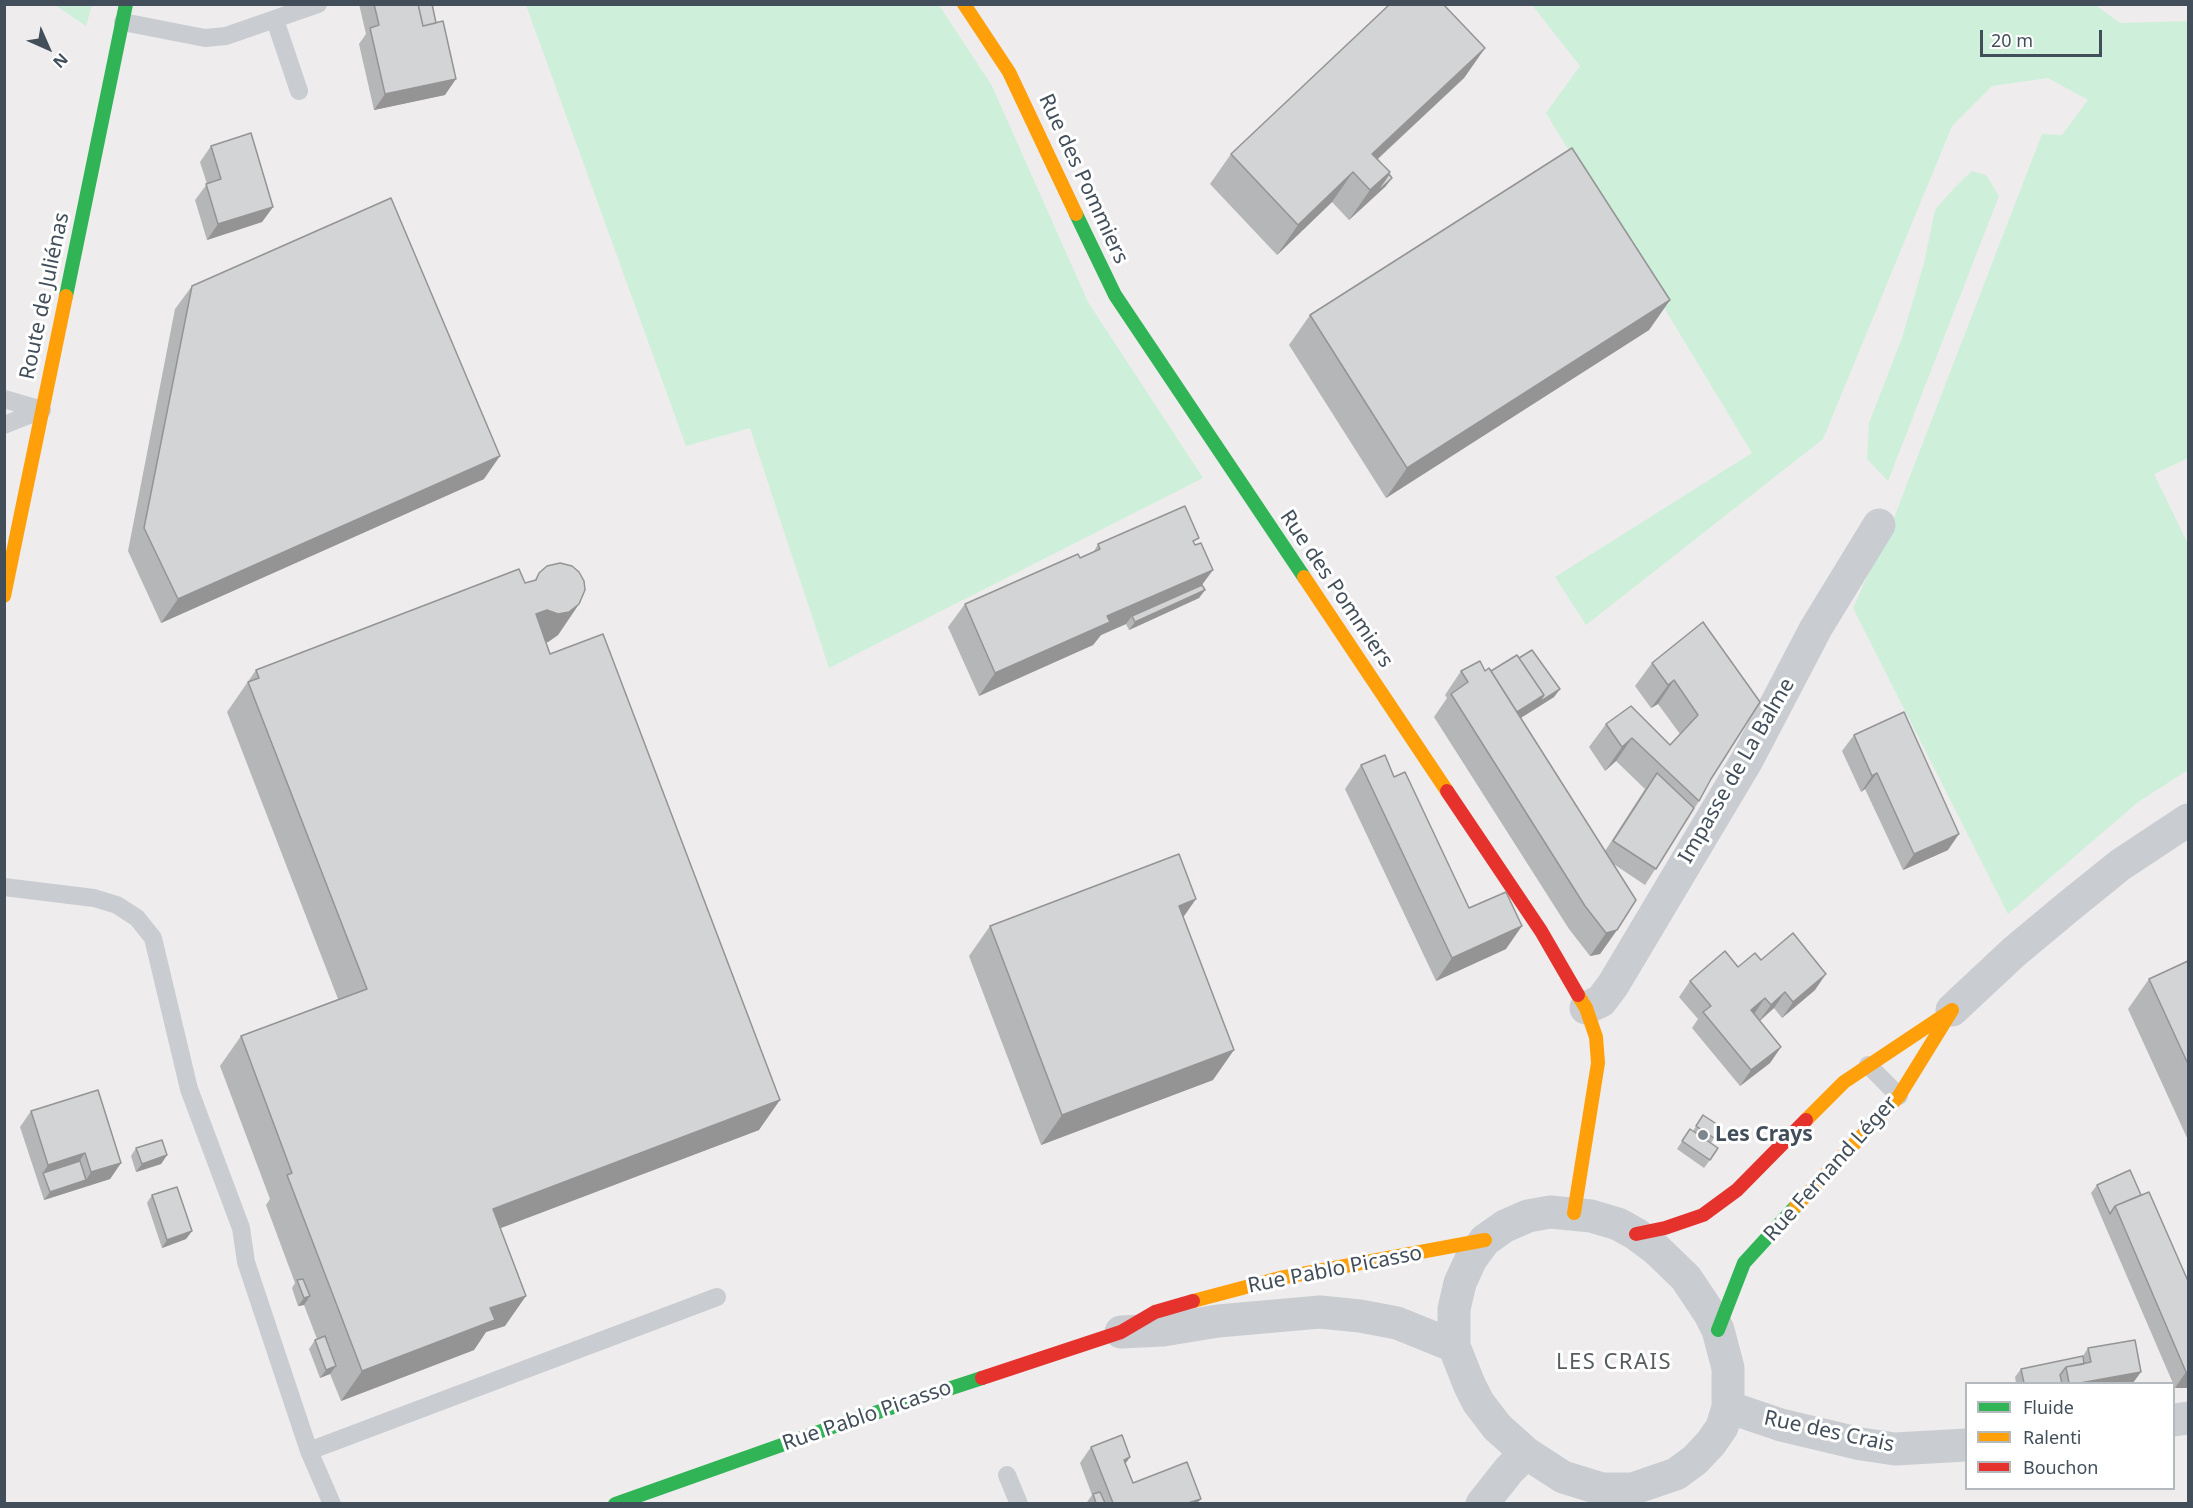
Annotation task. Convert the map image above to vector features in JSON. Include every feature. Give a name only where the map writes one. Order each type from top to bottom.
[{"type":"street","name":"Rue des Pommiers","points":[[964,4],[1009,72],[1115,295],[1541,931],[1586,1008],[1596,1037],[1598,1063],[1574,1213]]},
{"type":"street","name":"Route de Juliénas","points":[[4,596],[125,13]]},
{"type":"street","name":"Impasse de La Balme","points":[[1586,1008],[1600,1001],[1613,985],[1747,760],[1816,628],[1880,525]]},
{"type":"street","name":"Rue Fernand Léger","points":[[1636,1234],[1665,1228],[1703,1215],[1737,1190],[1844,1082],[1952,1010],[2014,952],[2076,900],[2120,865],[2188,820]]},
{"type":"street","name":"Rue Fernand Léger","points":[[1718,1330],[1744,1263],[1899,1096],[1952,1010]]},
{"type":"street","points":[[1550,1212],[1574,1213],[1618,1224],[1636,1234],[1664,1256],[1686,1278],[1718,1330],[1728,1368],[1728,1407],[1722,1427],[1695,1460],[1676,1474],[1633,1496],[1584,1485],[1563,1477],[1526,1453],[1497,1427],[1478,1402],[1460,1365],[1454,1346],[1454,1309],[1460,1283],[1485,1240],[1505,1226],[1528,1216],[1550,1212]]},
{"type":"street","name":"Rue Pablo Picasso","points":[[615,1503],[841,1424],[1121,1332],[1155,1312],[1280,1278],[1485,1240]]},
{"type":"street","name":"Rue Pablo Picasso","points":[[1121,1332],[1163,1330],[1218,1321],[1320,1312],[1397,1323],[1454,1346]]},
{"type":"street","name":"Rue des Crais","points":[[1728,1407],[1782,1425],[1861,1444],[1896,1449],[1965,1445]]},
{"type":"street","points":[[1482,1503],[1526,1453]]},
{"type":"lane","points":[[125,13],[205,38],[226,36],[318,4]]},
{"type":"lane","points":[[275,20],[299,91]]},
{"type":"lane","points":[[4,399],[42,410]]},
{"type":"lane","points":[[4,426],[42,410]]},
{"type":"lane","points":[[4,887],[94,898],[117,905],[137,918],[153,938],[189,1089],[240,1228],[246,1262],[309,1451],[332,1503]]},
{"type":"lane","points":[[1868,1065],[1899,1096]]},
{"type":"lane","points":[[309,1451],[717,1298]]},
{"type":"lane","points":[[1007,1475],[1018,1503]]},
{"type":"green space","points":[[2094,4],[2120,23],[2188,21],[2188,458],[2154,474],[2188,544],[2188,770],[2138,802],[2008,914],[1853,608],[1895,515],[2042,134],[2062,135],[2088,100],[2048,78],[1992,86],[1952,126],[1823,439],[1586,625],[1555,577],[1752,453],[1546,113],[1580,66],[1532,5]]},
{"type":"green space","points":[[55,5],[92,5],[86,26]]},
{"type":"green space","points":[[526,5],[939,5],[992,86],[1088,302],[1203,478],[829,668],[750,428],[686,446]]},
{"type":"green space","points":[[1972,171],[1986,175],[1999,196],[1888,481],[1867,459],[1869,423],[1902,338],[1924,263],[1935,210]]},
{"type":"building","points":[[374,4],[418,4],[423,26],[443,21],[456,79],[385,94],[370,28],[379,25]]},
{"type":"building","points":[[418,4],[432,4],[436,23],[423,26]]},
{"type":"building","points":[[1390,4],[1443,4],[1485,48],[1372,154],[1390,172],[1370,190],[1353,172],[1298,225],[1231,154]]},
{"type":"building","points":[[251,133],[273,207],[218,224],[206,184],[221,179],[211,146]]},
{"type":"building","points":[[1572,148],[1670,300],[1407,468],[1310,315]]},
{"type":"building","points":[[1389,174],[1392,178],[1375,194]]},
{"type":"building","points":[[391,198],[500,456],[178,599],[144,528],[192,286]]},
{"type":"building","points":[[1185,506],[1199,538],[1193,541],[1195,545],[1201,543],[1213,570],[1107,616],[1110,622],[995,673],[965,604],[1078,554],[1080,558],[1100,549],[1098,544]]},
{"type":"building","points":[[560,563],[572,566],[579,572],[584,581],[585,590],[579,604],[569,612],[558,614],[547,610],[536,614],[550,654],[603,634],[780,1100],[493,1209],[526,1296],[490,1308],[495,1320],[362,1371],[287,1175],[292,1173],[241,1036],[367,989],[248,682],[259,678],[256,670],[519,569],[525,583],[536,580],[539,573],[547,566]]},
{"type":"building","points":[[1202,585],[1205,590],[1135,622],[1132,616]]},
{"type":"building","points":[[1703,622],[1760,702],[1699,801],[1632,738],[1622,747],[1606,724],[1631,706],[1670,745],[1698,715],[1674,680],[1668,685],[1652,663]]},
{"type":"building","points":[[1532,650],[1560,689],[1538,703],[1544,695],[1519,658]]},
{"type":"building","points":[[1517,655],[1544,695],[1517,712],[1491,671]]},
{"type":"building","points":[[1480,661],[1485,671],[1489,668],[1636,900],[1617,930],[1606,933],[1585,906],[1451,694],[1468,682],[1461,671]]},
{"type":"building","points":[[1904,712],[1959,834],[1914,854],[1877,773],[1872,776],[1854,735]]},
{"type":"building","points":[[1385,755],[1394,777],[1405,772],[1469,908],[1506,892],[1522,926],[1452,958],[1361,765]]},
{"type":"building","points":[[1657,773],[1694,808],[1656,869],[1613,841]]},
{"type":"building","points":[[1179,854],[1196,899],[1179,906],[1234,1050],[1062,1115],[990,926]]},
{"type":"building","points":[[1793,933],[1826,974],[1793,1002],[1785,992],[1771,1005],[1765,998],[1751,1010],[1781,1047],[1751,1070],[1703,1012],[1711,1006],[1690,981],[1725,951],[1738,967],[1755,953],[1761,960]]},
{"type":"building","points":[[2188,961],[2188,1064],[2149,979]]},
{"type":"building","points":[[98,1090],[121,1163],[91,1172],[85,1153],[48,1165],[31,1111]]},
{"type":"building","points":[[1703,1115],[1721,1127],[1714,1138],[1696,1126]]},
{"type":"building","points":[[1690,1129],[1718,1148],[1710,1160],[1682,1141]]},
{"type":"building","points":[[162,1140],[167,1155],[142,1164],[136,1148]]},
{"type":"building","points":[[80,1161],[86,1180],[50,1192],[43,1173]]},
{"type":"building","points":[[2130,1170],[2141,1195],[2115,1206],[2110,1214],[2097,1185]]},
{"type":"building","points":[[177,1187],[192,1231],[167,1240],[152,1195]]},
{"type":"building","points":[[2149,1192],[2188,1281],[2188,1372],[2186,1372],[2115,1206]]},
{"type":"building","points":[[303,1279],[310,1296],[304,1298],[297,1280]]},
{"type":"building","points":[[325,1336],[336,1366],[326,1370],[315,1340]]},
{"type":"building","points":[[2135,1340],[2141,1372],[2086,1382],[2069,1382],[2066,1367],[2091,1362],[2088,1348]]},
{"type":"building","points":[[2083,1356],[2084,1364],[2066,1367],[2060,1375],[2062,1382],[2024,1382],[2021,1369]]},
{"type":"building","points":[[1122,1435],[1130,1457],[1124,1460],[1133,1483],[1187,1462],[1201,1499],[1188,1503],[1113,1503],[1091,1447]]},
{"type":"building","points":[[1100,1492],[1105,1503],[1096,1503],[1093,1494]]},
{"type":"traffic: fast","points":[[66,296],[126,4]]},
{"type":"traffic: fast","points":[[1076,214],[1115,295],[1304,577]]},
{"type":"traffic: fast","points":[[1718,1330],[1744,1263],[1796,1206]]},
{"type":"traffic: fast","points":[[615,1504],[841,1424],[982,1378]]},
{"type":"traffic: slow","points":[[964,4],[1009,72],[1076,214]]},
{"type":"traffic: slow","points":[[4,596],[66,296]]},
{"type":"traffic: slow","points":[[1304,577],[1447,791]]},
{"type":"traffic: slow","points":[[1574,1213],[1598,1063],[1596,1037],[1586,1008],[1578,995]]},
{"type":"traffic: slow","points":[[1796,1206],[1899,1096],[1952,1010],[1844,1082],[1806,1120]]},
{"type":"traffic: slow","points":[[1193,1301],[1280,1278],[1485,1240]]},
{"type":"traffic: jam","points":[[1447,791],[1541,931],[1578,995]]},
{"type":"traffic: jam","points":[[1636,1234],[1665,1228],[1703,1215],[1737,1190],[1806,1120]]},
{"type":"traffic: jam","points":[[982,1378],[1121,1332],[1155,1312],[1193,1301]]},
{"type":"place","name":"Les Crays","points":[[1703,1135]]},
{"type":"district","name":"LES CRAIS","points":[[1614,1363]]}]
